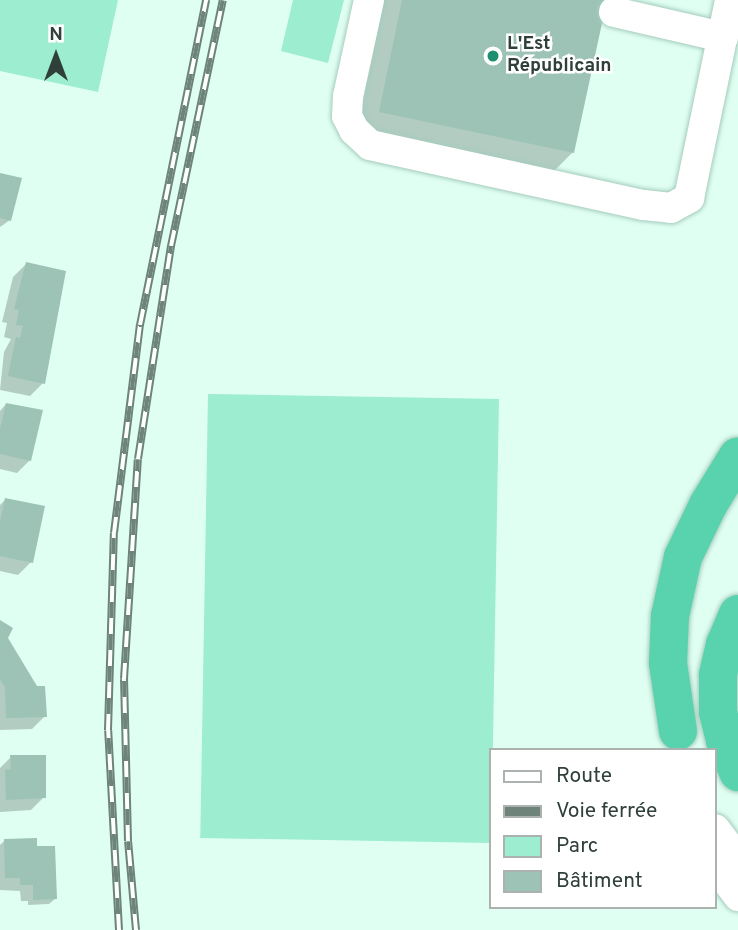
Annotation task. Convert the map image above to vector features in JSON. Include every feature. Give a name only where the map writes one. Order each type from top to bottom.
[{"type":"highway","points":[[681,740],[668,663],[670,616],[683,557],[708,505],[738,456]]},
{"type":"highway","points":[[738,614],[725,644],[718,675],[718,712],[725,741],[738,772]]},
{"type":"street","points":[[369,0],[348,96],[347,116],[354,130],[370,145],[644,205],[671,208],[689,198],[730,0]]},
{"type":"street","points":[[614,12],[723,37]]},
{"type":"street","points":[[717,832],[738,859]]},
{"type":"street","points":[[717,868],[738,896]]},
{"type":"green space","points":[[0,0],[118,0],[98,92],[0,71]]},
{"type":"green space","points":[[293,0],[344,0],[328,63],[281,51]]},
{"type":"green space","points":[[208,394],[499,399],[490,843],[200,838]]},
{"type":"building","name":"L'Est Républicain","points":[[402,0],[607,0],[574,153],[379,112]]},
{"type":"building","points":[[0,173],[22,178],[11,221],[0,218]]},
{"type":"building","points":[[26,262],[66,271],[45,384],[8,376],[16,337],[20,338],[23,326],[16,325],[19,310],[14,309]]},
{"type":"building","points":[[6,403],[43,410],[31,461],[0,454],[0,429]]},
{"type":"building","points":[[5,498],[45,506],[33,563],[0,556],[0,522]]},
{"type":"building","points":[[0,620],[13,628],[8,638],[37,686],[45,686],[47,717],[6,718],[5,687],[0,679]]},
{"type":"building","points":[[10,755],[46,755],[46,798],[6,800],[5,770],[11,769]]},
{"type":"building","points":[[37,838],[37,846],[55,846],[57,899],[33,900],[33,885],[20,885],[20,878],[5,878],[4,839]]},
{"type":"railway","points":[[119,930],[108,730],[114,533],[140,325],[206,0]]},
{"type":"railway","points":[[136,930],[128,841],[124,679],[138,459],[171,246],[223,0]]},
{"type":"place","name":"L'Est Républicain","points":[[493,56]]}]
